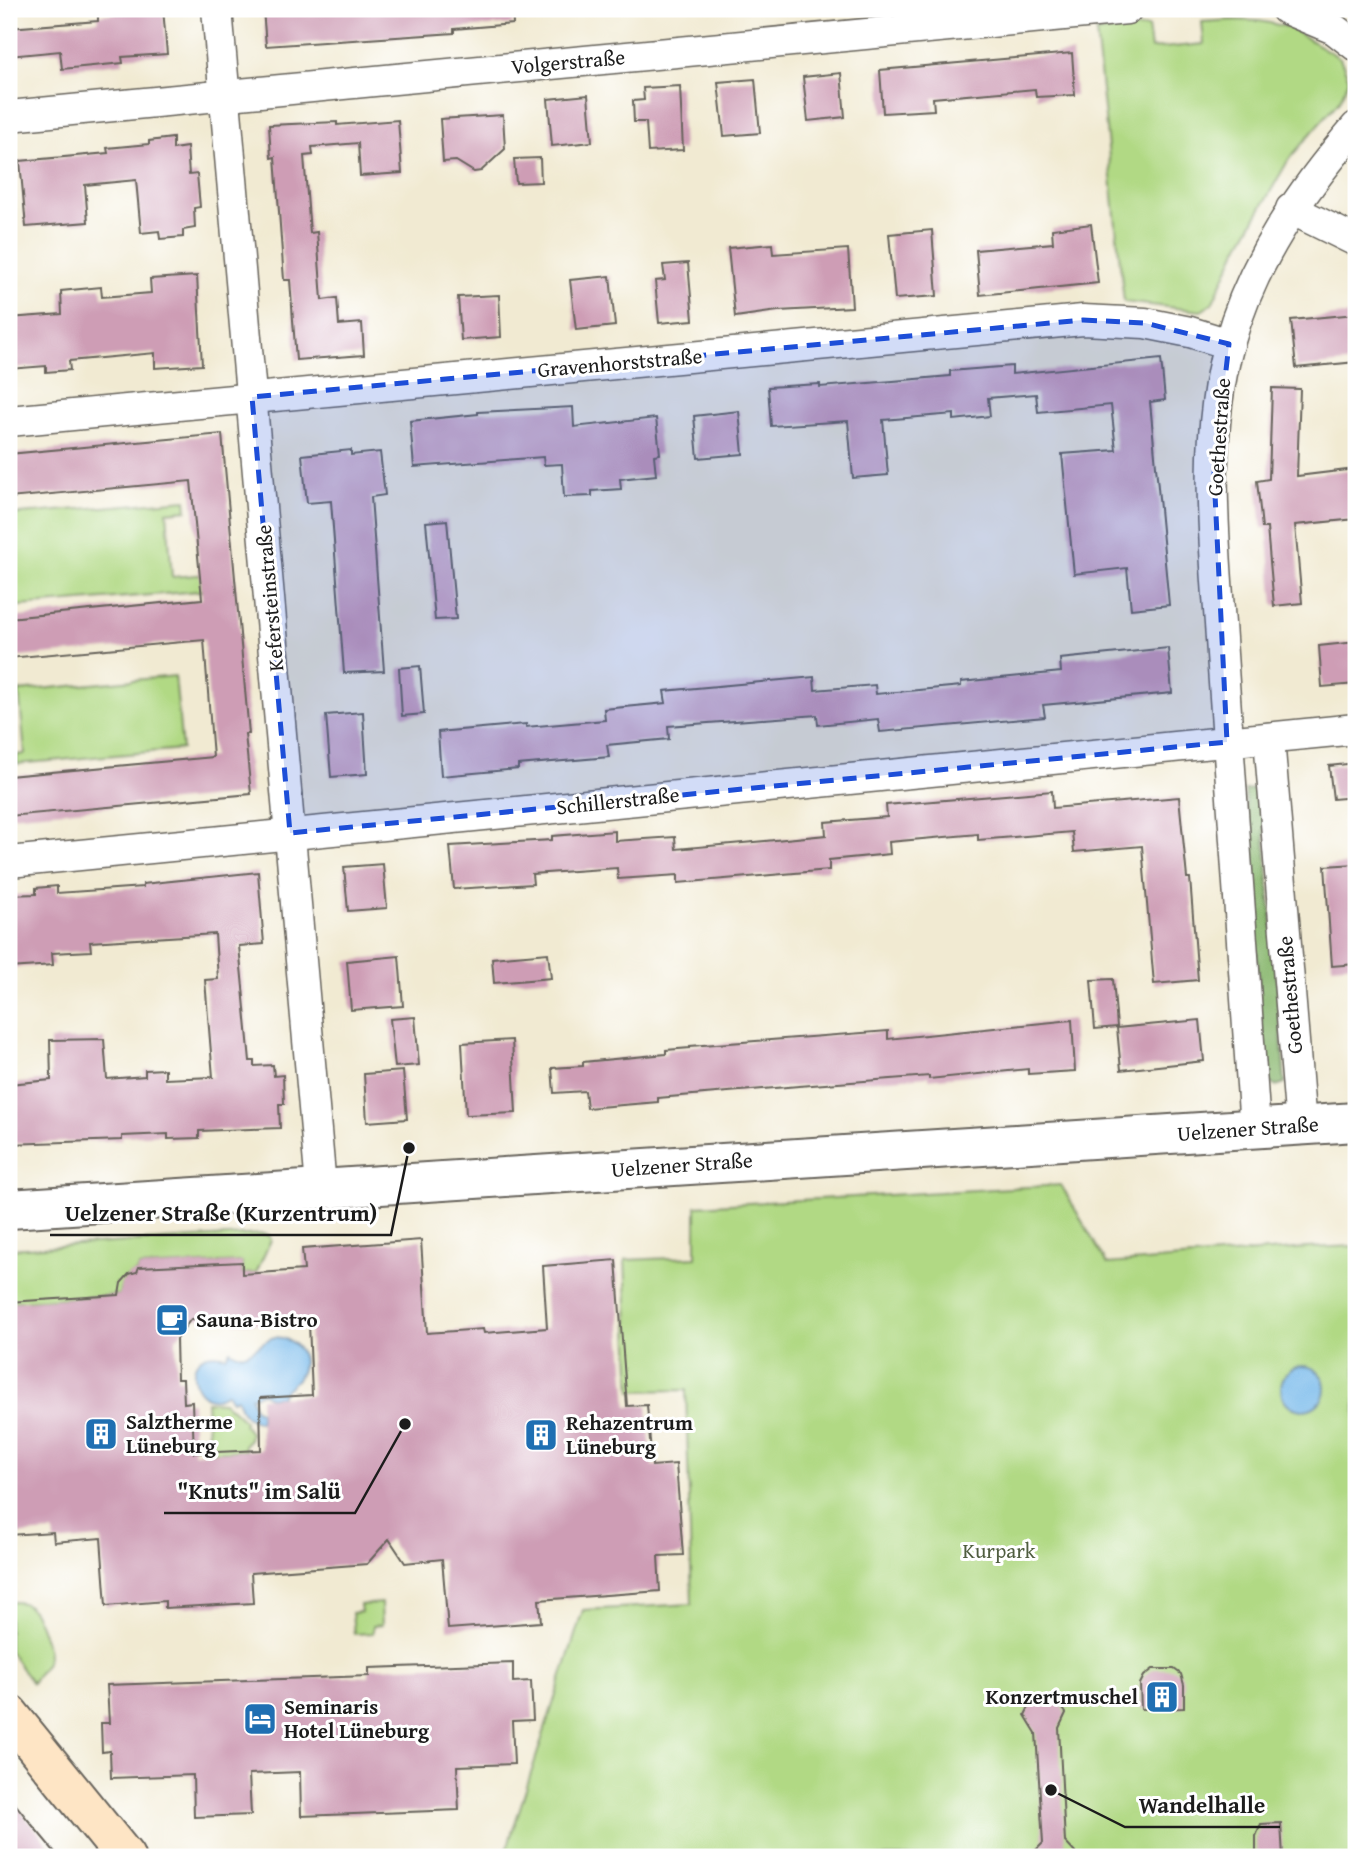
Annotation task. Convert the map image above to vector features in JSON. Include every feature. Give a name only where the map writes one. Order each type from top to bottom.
[{"type":"main road","points":[[9,1714],[125,1857]]},
{"type":"street","name":"Kefersteinstraße","points":[[217,9],[320,1176]]},
{"type":"street","name":"Volgerstraße","points":[[9,116],[1126,9]]},
{"type":"street","points":[[1286,9],[1334,29],[1356,46]]},
{"type":"street","name":"Goethestraße","points":[[1255,1128],[1215,539],[1215,424],[1229,344],[1255,277],[1291,209],[1356,127]]},
{"type":"street","points":[[1291,209],[1356,241]]},
{"type":"street","name":"Gravenhorststraße","points":[[9,421],[1083,320],[1145,323],[1190,332],[1229,344]]},
{"type":"street","points":[[1227,742],[1356,729]]},
{"type":"street","name":"Goethestraße","points":[[1269,738],[1301,1126]]},
{"type":"street","name":"Schillerstraße","points":[[9,862],[1227,742]]},
{"type":"street","name":"Uelzener Straße","points":[[9,1209],[320,1176],[1356,1122]]},
{"type":"highlighted area","points":[[1083,320],[1145,323],[1229,344],[1214,474],[1227,742],[290,833],[252,397]]},
{"type":"green space","points":[[1260,21],[1288,27],[1340,58],[1349,79],[1340,100],[1289,159],[1236,252],[1212,304],[1201,311],[1124,302],[1096,32],[1148,27],[1151,49],[1204,44],[1202,22]]},
{"type":"green space","points":[[186,500],[187,510],[167,512],[172,577],[209,574],[211,590],[9,607],[9,515]]},
{"type":"green space","points":[[175,676],[182,749],[17,764],[17,755],[25,754],[19,691]]},
{"type":"green space","points":[[1261,788],[1285,1083],[1276,1086],[1266,1082],[1245,790]]},
{"type":"green space","name":"Kurpark","points":[[1061,1185],[1107,1264],[1356,1246],[1356,1857],[463,1857],[505,1855],[583,1610],[692,1604],[686,1390],[631,1391],[625,1260],[696,1257],[696,1206]]},
{"type":"green space","points":[[269,1235],[271,1240],[256,1273],[242,1274],[242,1262],[139,1267],[137,1272],[124,1280],[119,1295],[9,1302],[9,1249]]},
{"type":"green space","points":[[206,1401],[224,1402],[245,1421],[244,1425],[250,1433],[249,1440],[244,1445],[246,1451],[209,1452]]},
{"type":"green space","points":[[9,1602],[22,1603],[30,1608],[45,1641],[47,1660],[32,1683],[9,1651]]},
{"type":"green space","points":[[381,1603],[382,1625],[373,1626],[373,1633],[354,1634],[352,1613],[361,1612],[360,1605]]},
{"type":"water","points":[[275,1337],[295,1345],[302,1356],[302,1369],[297,1379],[280,1397],[269,1397],[262,1393],[251,1397],[254,1408],[260,1411],[260,1422],[244,1414],[237,1398],[232,1400],[227,1393],[215,1398],[205,1396],[198,1389],[194,1379],[199,1359],[210,1355],[226,1356],[230,1350],[236,1354],[248,1353]]},
{"type":"water","points":[[1303,1366],[1312,1367],[1319,1372],[1324,1379],[1324,1397],[1319,1404],[1312,1409],[1303,1410],[1294,1409],[1287,1404],[1282,1397],[1281,1388],[1282,1379],[1287,1372],[1294,1367]]},
{"type":"building","points":[[163,9],[167,54],[122,57],[123,63],[62,69],[60,51],[9,56],[9,28],[98,21],[98,15]]},
{"type":"building","points":[[263,9],[512,9],[513,24],[454,29],[454,33],[266,46]]},
{"type":"building","points":[[1072,53],[1075,95],[1036,97],[1035,89],[933,98],[934,110],[883,113],[880,70]]},
{"type":"building","points":[[841,73],[845,117],[808,121],[803,77]]},
{"type":"building","points":[[755,79],[760,133],[724,136],[718,82]]},
{"type":"building","points":[[680,86],[683,150],[648,152],[646,122],[634,122],[633,101],[644,100],[643,88]]},
{"type":"building","points":[[588,95],[592,142],[552,146],[548,99]]},
{"type":"building","points":[[503,115],[505,149],[481,171],[474,172],[456,161],[443,162],[440,119]]},
{"type":"building","points":[[398,120],[402,173],[360,176],[358,143],[312,147],[313,155],[304,156],[310,233],[317,232],[322,300],[337,298],[339,325],[362,323],[364,355],[296,360],[290,280],[284,280],[275,157],[271,158],[269,125],[337,122],[337,125]]},
{"type":"building","points":[[173,138],[173,149],[187,147],[189,175],[197,174],[200,207],[194,208],[195,228],[183,230],[183,237],[160,239],[159,231],[141,233],[136,180],[85,185],[88,222],[26,227],[20,161],[108,153],[107,148],[149,144],[149,141]]},
{"type":"building","points":[[540,158],[541,182],[516,183],[514,159]]},
{"type":"building","points":[[1091,224],[1098,283],[980,295],[976,250],[1053,243],[1052,229]]},
{"type":"building","points":[[932,230],[937,296],[895,299],[889,234]]},
{"type":"building","points":[[772,244],[773,254],[848,249],[852,307],[778,311],[735,317],[728,248]]},
{"type":"building","points":[[688,263],[693,320],[659,323],[655,281],[665,280],[663,265]]},
{"type":"building","points":[[197,276],[202,365],[155,368],[155,353],[69,361],[70,370],[46,372],[46,366],[9,369],[9,318],[62,314],[61,291],[101,287],[102,297],[151,293],[150,279]]},
{"type":"building","points":[[610,276],[615,326],[576,330],[570,280]]},
{"type":"building","points":[[499,295],[501,337],[461,340],[458,297]]},
{"type":"building","points":[[1356,314],[1356,362],[1296,368],[1291,320]]},
{"type":"building","points":[[1161,359],[1165,400],[1150,402],[1169,605],[1131,609],[1127,568],[1074,574],[1062,454],[1116,450],[1111,405],[1038,412],[1036,394],[988,398],[990,416],[954,420],[954,414],[883,420],[888,475],[853,478],[848,421],[771,426],[768,387],[820,384],[820,387],[893,381],[950,376],[950,371],[1012,366],[1012,374]]},
{"type":"building","points":[[1272,388],[1300,389],[1297,476],[1356,469],[1356,519],[1295,525],[1302,603],[1274,606],[1267,528],[1262,528],[1257,481],[1269,479]]},
{"type":"building","points":[[573,407],[574,427],[656,418],[660,454],[654,455],[656,475],[620,479],[621,489],[592,491],[592,496],[564,497],[562,464],[544,465],[543,457],[414,467],[410,421],[478,412]]},
{"type":"building","points":[[739,411],[743,454],[698,458],[694,416]]},
{"type":"building","points":[[222,434],[249,734],[245,734],[251,794],[9,816],[9,776],[213,757],[204,640],[9,658],[9,618],[202,599],[191,481],[9,498],[9,454]]},
{"type":"building","points":[[351,450],[351,455],[380,452],[385,495],[371,497],[384,671],[344,673],[331,501],[307,503],[302,455]]},
{"type":"building","points":[[447,520],[456,619],[435,620],[426,522]]},
{"type":"building","points":[[1356,642],[1356,684],[1322,687],[1319,646]]},
{"type":"building","points":[[1168,648],[1172,693],[1043,705],[1045,717],[880,732],[878,719],[818,725],[817,715],[668,726],[669,739],[607,745],[609,757],[518,765],[518,769],[441,776],[438,732],[605,720],[604,709],[666,703],[664,691],[814,677],[815,690],[875,685],[876,694],[1061,672],[1060,659]]},
{"type":"building","points":[[420,666],[424,714],[402,716],[399,668]]},
{"type":"building","points":[[363,712],[367,774],[331,777],[326,715]]},
{"type":"building","points":[[1356,763],[1356,797],[1333,799],[1329,766]]},
{"type":"building","points":[[1052,791],[1053,808],[1179,797],[1187,878],[1190,878],[1198,980],[1154,984],[1142,846],[1074,852],[1072,832],[978,840],[978,834],[889,842],[890,854],[829,860],[829,870],[678,883],[678,875],[618,879],[617,868],[532,874],[533,884],[454,889],[450,846],[552,840],[552,836],[615,831],[615,841],[675,837],[676,849],[765,841],[826,835],[825,822],[887,817],[886,805]]},
{"type":"building","points":[[383,864],[387,908],[348,911],[344,867]]},
{"type":"building","points":[[1356,864],[1356,964],[1332,966],[1325,866]]},
{"type":"building","points":[[258,872],[264,944],[239,946],[250,1061],[254,1061],[254,1066],[273,1065],[274,1076],[283,1075],[284,1104],[279,1104],[280,1128],[199,1131],[199,1138],[168,1139],[168,1134],[122,1136],[122,1140],[9,1144],[9,1084],[51,1080],[50,1040],[104,1039],[107,1079],[145,1076],[145,1070],[165,1069],[165,1079],[213,1077],[205,980],[218,979],[215,934],[90,942],[91,951],[52,953],[53,965],[9,968],[9,895],[36,894],[36,888],[57,886],[57,893],[143,887],[143,884]]},
{"type":"building","points":[[548,953],[551,978],[494,983],[492,958]]},
{"type":"building","points":[[399,956],[403,1006],[351,1010],[347,961]]},
{"type":"building","points":[[1113,979],[1117,1027],[1095,1029],[1091,980]]},
{"type":"building","points":[[415,1017],[419,1065],[395,1067],[390,1019]]},
{"type":"building","points":[[1072,1020],[1075,1071],[1028,1074],[1028,1069],[929,1079],[929,1076],[658,1098],[658,1102],[587,1108],[585,1091],[554,1093],[552,1068],[583,1066],[583,1062],[666,1054],[666,1050],[690,1046],[888,1031],[888,1039]]},
{"type":"building","points":[[1200,1020],[1204,1061],[1121,1070],[1117,1028]]},
{"type":"building","points":[[512,1040],[516,1113],[466,1115],[462,1043]]},
{"type":"building","points":[[403,1071],[407,1119],[367,1122],[364,1074]]},
{"type":"building","name":"Salztherme Lüneburg","points":[[421,1240],[427,1333],[483,1329],[484,1333],[547,1328],[543,1266],[616,1260],[627,1406],[647,1405],[652,1466],[676,1464],[683,1555],[658,1556],[660,1591],[539,1600],[541,1622],[448,1629],[442,1559],[405,1563],[389,1539],[367,1564],[251,1573],[253,1603],[165,1608],[165,1601],[106,1606],[101,1538],[54,1542],[53,1532],[9,1535],[9,1302],[119,1295],[121,1283],[129,1274],[137,1272],[139,1267],[242,1262],[242,1274],[304,1270],[302,1249]],"holes":[[[233,1318],[233,1323],[309,1323],[312,1395],[260,1398],[261,1450],[194,1453],[192,1402],[184,1403],[183,1379],[177,1379],[176,1339],[191,1319]]]},
{"type":"building","points":[[513,1663],[513,1682],[531,1681],[533,1720],[512,1721],[514,1764],[457,1766],[459,1810],[301,1816],[300,1772],[249,1774],[251,1815],[194,1817],[193,1775],[111,1778],[110,1751],[102,1752],[101,1723],[109,1723],[107,1685],[369,1676],[369,1668]]},
{"type":"building","name":"Konzertmuschel","points":[[1153,1669],[1174,1669],[1181,1674],[1184,1708],[1141,1709],[1140,1684],[1144,1676]]},
{"type":"building","points":[[1054,1696],[1066,1713],[1059,1728],[1065,1842],[1079,1857],[1029,1857],[1043,1843],[1036,1733],[1025,1715],[1034,1697]]},
{"type":"building","points":[[9,1796],[28,1820],[59,1857],[9,1857]]},
{"type":"building","points":[[1281,1823],[1283,1857],[1256,1857],[1256,1836],[1261,1824]]},
{"type":"place","name":"Uelzener Straße (Kurzentrum)","points":[[409,1148]]},
{"type":"place","name":"Sauna-Bistro","points":[[172,1320]]},
{"type":"place","name":"\"Knuts\" im Salü","points":[[405,1424]]},
{"type":"place","name":"Salztherme Lüneburg","points":[[101,1434]]},
{"type":"place","name":"Rehazentrum Lüneburg","points":[[541,1435]]},
{"type":"place","name":"Konzertmuschel","points":[[1162,1697]]},
{"type":"place","name":"Seminaris Hotel Lüneburg","points":[[260,1719]]},
{"type":"place","name":"Wandelhalle","points":[[1051,1790]]}]
